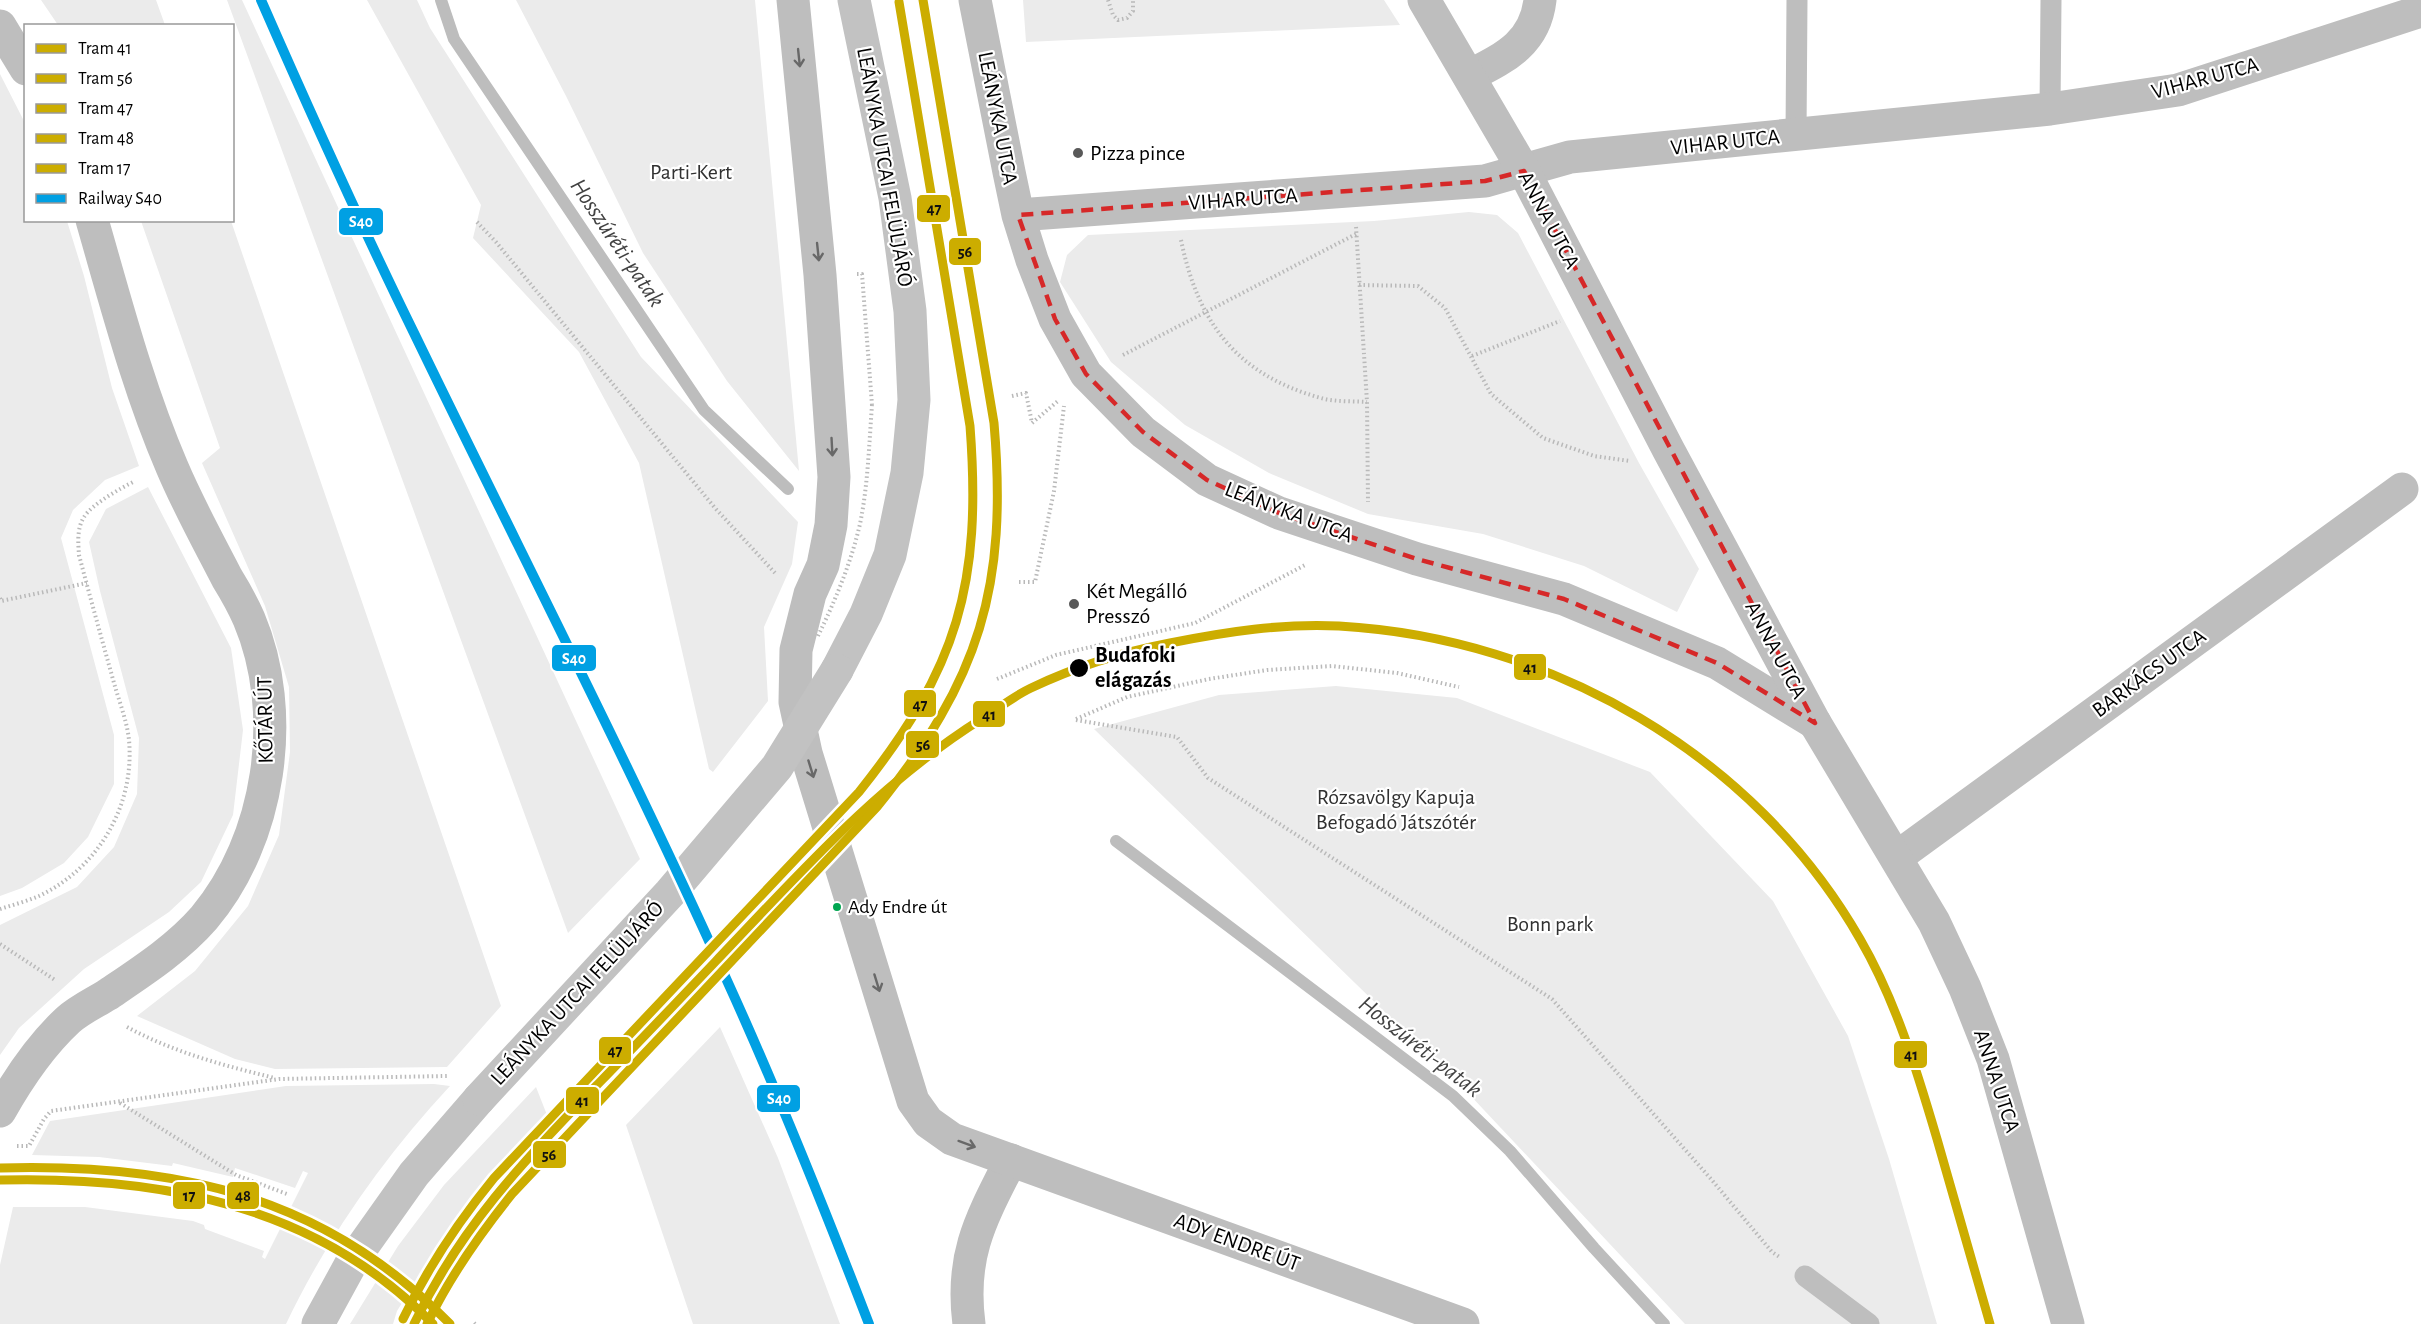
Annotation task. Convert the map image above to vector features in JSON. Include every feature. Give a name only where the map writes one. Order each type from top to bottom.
[{"type":"main road","name":"LEÁNYKA UTCAI FELÜLJÁRÓ","points":[[318,1324],[353,1260],[414,1173],[478,1099],[669,893],[777,766],[837,670],[866,614],[890,555],[907,473],[914,400],[910,311],[895,198],[854,0]]},
{"type":"street","name":"ADY ENDRE ÚT","points":[[793,0],[820,275],[834,477],[831,525],[825,555],[810,594],[796,650],[795,702],[806,753],[913,1101],[928,1122],[952,1139],[1419,1316],[1463,1324]]},
{"type":"street","name":"LEÁNYKA UTCA","points":[[975,0],[1018,215],[1076,384],[1207,480],[1279,513],[1417,559],[1564,599],[1717,663],[1815,723]]},
{"type":"street","name":"ANNA UTCA","points":[[1424,0],[1524,171],[1668,449],[1815,723],[1934,922],[1965,988],[1993,1059],[2068,1324]]},
{"type":"street","points":[[1469,76],[1506,57],[1530,34],[1540,0]]},
{"type":"street","name":"VIHAR UTCA","points":[[1018,215],[1485,181],[1570,157],[2050,109],[2178,90],[2421,11]]},
{"type":"street","points":[[0,26],[24,66]]},
{"type":"street","name":"KŐTÁR ÚT","points":[[0,1111],[20,1075],[69,1020],[153,964],[204,918],[236,872],[258,814],[267,767],[269,712],[263,664],[249,619],[194,516],[171,465],[146,399],[93,222]]},
{"type":"street","name":"BARKÁCS UTCA","points":[[1897,857],[2402,489]]},
{"type":"street","points":[[969,1324],[965,1297],[969,1256],[987,1208],[1011,1160]]},
{"type":"lane","points":[[1796,135],[1797,0]]},
{"type":"lane","points":[[2050,109],[2051,0]]},
{"type":"lane","points":[[1805,1276],[1869,1324]]},
{"type":"path","points":[[1107,0],[1113,15],[1118,20],[1127,18],[1133,10],[1133,0]]},
{"type":"path","points":[[997,679],[1056,655],[1195,623],[1355,538],[1368,514],[1367,402],[1353,191]]},
{"type":"path","points":[[1178,204],[1180,231],[1188,274],[1205,312],[1233,350],[1274,382],[1323,399],[1367,402]]},
{"type":"path","points":[[477,222],[496,242],[715,508],[776,574],[810,594]]},
{"type":"path","points":[[1012,396],[1026,393],[1032,423],[1076,384],[1205,312],[1356,234]]},
{"type":"path","points":[[816,640],[835,601],[860,525],[868,468],[872,405],[862,273]]},
{"type":"path","points":[[1359,285],[1418,286],[1444,308],[1491,394],[1543,438],[1594,456],[1639,463],[1668,449]]},
{"type":"path","points":[[1472,356],[1594,308]]},
{"type":"path","points":[[1019,582],[1035,582],[1076,384]]},
{"type":"path","points":[[0,909],[39,896],[70,877],[92,856],[111,831],[123,801],[129,770],[129,738],[79,555],[78,535],[84,516],[111,493],[171,465]]},
{"type":"path","points":[[0,598],[1,601],[87,583]]},
{"type":"path","points":[[1459,687],[1397,673],[1332,666],[1267,670],[1209,679],[1127,697],[1076,720],[1177,737],[1208,778],[1552,999],[1705,1172],[1772,1252],[1805,1276]]},
{"type":"path","points":[[29,1146],[51,1111],[279,1079],[451,1076]]},
{"type":"path","points":[[118,1102],[236,1175],[287,1194]]},
{"type":"highlighted area","points":[[1524,171],[1815,723],[1717,663],[1564,599],[1417,559],[1279,513],[1207,480],[1143,432],[1086,374],[1055,319],[1018,215],[1485,181]]},
{"type":"green space","points":[[41,0],[156,0],[165,24],[57,24]]},
{"type":"green space","points":[[227,0],[242,0],[640,859],[568,933]]},
{"type":"green space","points":[[367,0],[417,0],[430,28],[641,357],[798,522],[792,564],[764,627],[768,701],[713,772],[709,769],[639,463],[579,352],[473,238],[481,205]]},
{"type":"green space","name":"Parti-Kert","points":[[516,0],[755,0],[799,471],[727,381],[643,253]]},
{"type":"green space","points":[[1023,0],[1384,0],[1400,25],[1026,42]]},
{"type":"green space","points":[[0,74],[24,121],[24,222],[67,222],[84,276],[112,388],[139,466],[105,480],[73,510],[61,538],[114,735],[114,784],[88,837],[64,863],[22,888],[0,896]]},
{"type":"green space","points":[[1469,212],[1497,215],[1518,233],[1639,463],[1699,569],[1677,612],[1584,566],[1483,534],[1368,514],[1269,473],[1185,425],[1111,362],[1060,282],[1067,255],[1088,235],[1374,221]]},
{"type":"green space","points":[[141,222],[231,222],[501,1006],[447,1067],[275,1069],[235,1059],[137,1016],[195,971],[248,906],[279,835],[290,752],[289,687],[265,606],[202,463],[220,448]]},
{"type":"green space","points":[[148,487],[231,648],[243,730],[233,815],[201,882],[169,912],[84,969],[19,1028],[0,1055],[0,925],[77,887],[114,847],[137,794],[139,738],[89,542],[106,509]]},
{"type":"green space","name":"Bonn park","points":[[1336,686],[1457,698],[1650,772],[1773,901],[1848,1036],[1889,1159],[1937,1324],[1685,1324],[1468,1093],[1094,729],[1219,695]]},
{"type":"green space","points":[[720,1027],[778,1158],[840,1324],[693,1324],[626,1125]]},
{"type":"green space","points":[[434,1084],[450,1086],[402,1141],[359,1199],[320,1260],[286,1324],[0,1324],[0,1265],[13,1207],[85,1207],[193,1221],[204,1225],[205,1229],[264,1251],[262,1257],[265,1259],[308,1173],[303,1171],[295,1188],[235,1168],[233,1177],[173,1163],[172,1166],[99,1157],[32,1155],[50,1121],[286,1086]]},
{"type":"green space","points":[[536,1087],[547,1115],[536,1127],[522,1151],[445,1234],[397,1311],[393,1324],[350,1324],[398,1246],[444,1185]]},
{"type":"waterway","name":"Hosszúréti-patak","points":[[441,0],[454,39],[704,410],[788,489]]},
{"type":"waterway","name":"Hosszúréti-patak","points":[[1116,841],[1453,1096],[1510,1151],[1664,1324]]},
{"type":"tram line","name":"56","points":[[427,1324],[466,1256],[512,1194],[877,807],[941,716],[963,672],[979,628],[990,583],[996,534],[997,481],[994,423],[923,0]]},
{"type":"tram line","name":"47","points":[[403,1319],[444,1246],[494,1178],[859,792],[893,747],[920,705],[941,663],[956,622],[966,579],[972,532],[973,482],[970,426],[899,2]]},
{"type":"tram line","name":"41","points":[[414,1324],[432,1289],[473,1225],[520,1168],[571,1112],[842,831],[875,800],[945,743],[1031,688],[1099,661],[1212,635],[1275,627],[1318,625],[1418,635],[1495,654],[1569,682],[1639,718],[1704,762],[1764,814],[1816,873],[1860,939],[1884,987],[1922,1088],[1990,1324]]},
{"type":"tram line","name":"48","points":[[0,1168],[64,1168],[126,1172],[186,1181],[243,1196],[298,1217],[351,1244],[402,1280],[450,1324]]},
{"type":"tram line","name":"17","points":[[0,1180],[60,1180],[119,1184],[177,1192],[233,1206],[287,1225],[339,1251],[388,1283],[433,1324]]},
{"type":"rail line","name":"S40","points":[[261,0],[394,292],[614,739],[748,1027],[819,1196],[869,1324]]},
{"type":"place","name":"Pizza pince","points":[[1078,153]]},
{"type":"place","name":"Két Megálló Presszó","points":[[1074,604]]},
{"type":"place","name":"Budafoki elágazás","points":[[1079,668]]},
{"type":"place","name":"Ady Endre út","points":[[837,907]]},
{"type":"park label","name":"Rózsavölgy Kapuja Befogadó Játszótér","points":[[1396,810]]}]
